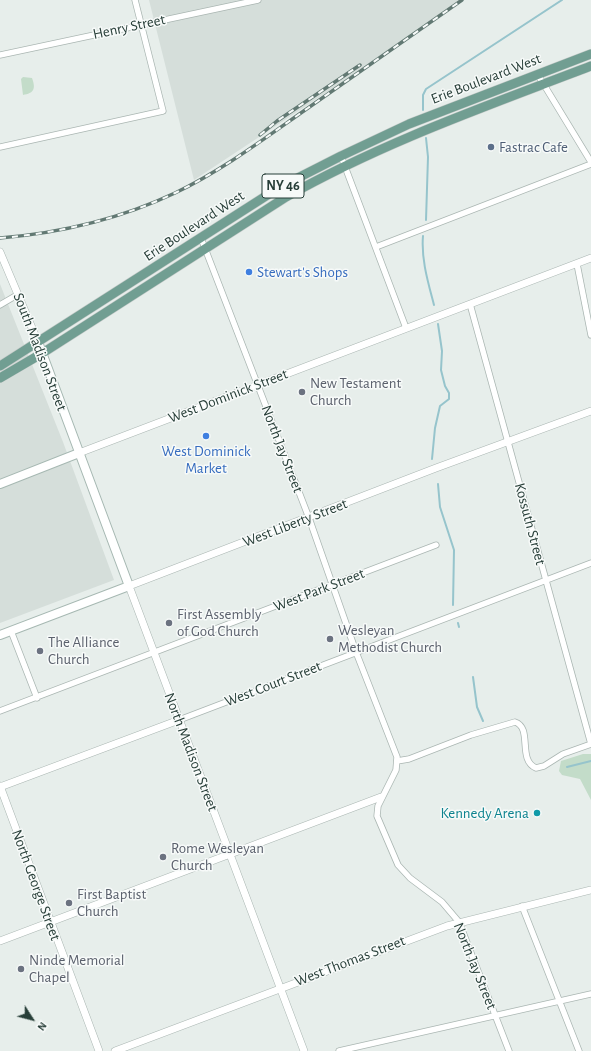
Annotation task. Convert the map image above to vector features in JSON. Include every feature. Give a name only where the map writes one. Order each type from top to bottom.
[{"type":"main road","name":"Erie Boulevard West","points":[[0,366],[280,187],[409,124],[591,54]]},
{"type":"main road","name":"Erie Boulevard West","points":[[0,378],[41,354],[286,198],[345,166],[412,135],[591,66]]},
{"type":"main road","name":"South Madison Street","points":[[38,342],[41,354],[79,453]]},
{"type":"main road","name":"West Dominick Street","points":[[0,484],[79,453]]},
{"type":"main road","name":"North Madison Street","points":[[79,453],[129,586]]},
{"type":"main road","name":"West Liberty Street","points":[[0,635],[129,586]]},
{"type":"street","points":[[0,146],[163,111],[135,0]]},
{"type":"street","name":"Henry Street","points":[[0,55],[258,0]]},
{"type":"street","points":[[376,247],[591,163],[538,75]]},
{"type":"street","points":[[341,156],[406,328]]},
{"type":"street","name":"North Jay Street","points":[[201,238],[309,518],[356,652],[397,761],[396,770],[381,797],[377,816],[398,866],[410,878],[442,902],[459,922],[509,1051]]},
{"type":"street","name":"South Madison Street","points":[[0,252],[38,342]]},
{"type":"street","name":"West Dominick Street","points":[[79,453],[591,258]]},
{"type":"street","points":[[577,264],[591,333]]},
{"type":"street","points":[[0,305],[18,295]]},
{"type":"street","name":"Kossuth Street","points":[[470,304],[591,744]]},
{"type":"street","name":"West Liberty Street","points":[[129,586],[436,468],[591,411]]},
{"type":"street","name":"West Park Street","points":[[0,712],[153,652],[436,545]]},
{"type":"street","name":"West Court Street","points":[[0,787],[591,563]]},
{"type":"street","name":"North Madison Street","points":[[129,586],[304,1051]]},
{"type":"street","points":[[11,631],[37,698]]},
{"type":"street","points":[[397,761],[409,759],[508,722],[515,722],[520,725],[527,759],[529,764],[536,768],[544,766],[563,754],[591,744]]},
{"type":"street","name":"North George Street","points":[[0,787],[99,1051]]},
{"type":"street","points":[[0,941],[381,797]]},
{"type":"street","name":"West Thomas Street","points":[[116,1051],[280,988],[459,922],[591,890]]},
{"type":"street","points":[[522,906],[579,1051]]},
{"type":"street","points":[[339,1051],[591,994]]},
{"type":"shaded area","points":[[149,0],[460,0],[359,71],[194,180]]},
{"type":"shaded area","points":[[0,284],[63,442],[114,580],[0,623]]},
{"type":"green space","points":[[23,77],[32,78],[34,88],[32,92],[23,95],[21,79]]},
{"type":"green space","points":[[583,754],[591,754],[591,800],[580,779],[562,775],[559,771],[561,761]]},
{"type":"waterway","points":[[423,110],[423,95],[426,89],[562,0]]},
{"type":"waterway","points":[[426,138],[428,157],[426,220]]},
{"type":"waterway","points":[[423,236],[424,262],[434,305]]},
{"type":"waterway","points":[[432,459],[435,428],[440,406],[449,399],[449,393],[445,386],[441,370],[442,351],[438,324]]},
{"type":"waterway","points":[[438,484],[440,507],[454,550],[453,605]]},
{"type":"waterway","points":[[458,623],[459,627]]},
{"type":"waterway","points":[[473,677],[477,707],[483,721]]},
{"type":"waterway","points":[[567,767],[591,761]]},
{"type":"railway","points":[[0,238],[45,233],[111,217],[154,202],[193,184],[260,142],[462,0]]},
{"type":"railway","points":[[260,135],[277,121],[360,65]]},
{"type":"place","name":"Fastrac Cafe","points":[[491,147]]},
{"type":"place","name":"Stewart's Shops","points":[[249,272]]},
{"type":"place","name":"New Testament Church","points":[[302,392]]},
{"type":"place","name":"West Dominick Market","points":[[206,436]]},
{"type":"place","name":"First Assembly of God Church","points":[[169,623]]},
{"type":"place","name":"Wesleyan Methodist Church","points":[[330,639]]},
{"type":"place","name":"The Alliance Church","points":[[40,651]]},
{"type":"place","name":"Kennedy Arena","points":[[537,813]]},
{"type":"place","name":"Rome Wesleyan Church","points":[[163,857]]},
{"type":"place","name":"First Baptist Church","points":[[69,903]]},
{"type":"place","name":"Ninde Memorial Chapel","points":[[21,969]]}]
